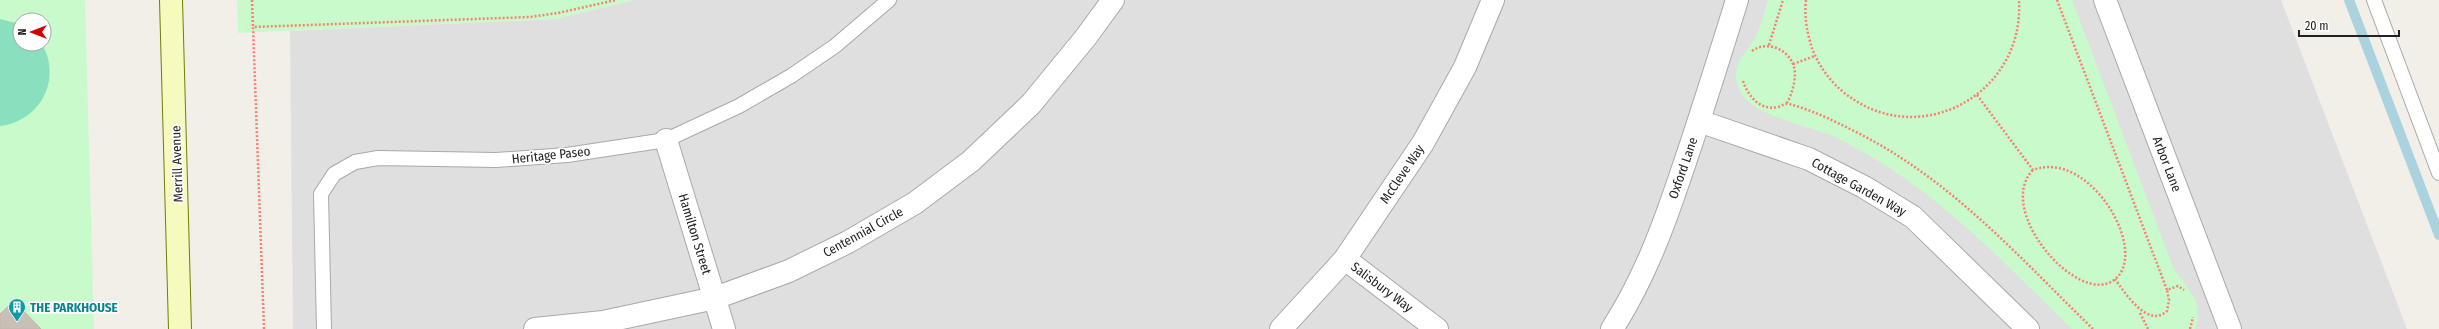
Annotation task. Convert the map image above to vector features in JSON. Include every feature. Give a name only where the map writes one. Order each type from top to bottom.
[{"type":"main road","name":"Merrill Avenue","points":[[171,0],[180,329]]},
{"type":"street","name":"Centennial Circle","points":[[535,329],[603,322],[715,298],[789,271],[848,242],[915,203],[971,161],[1031,104],[1086,37],[1113,0]]},
{"type":"street","name":"McCleve Way","points":[[1281,329],[1345,259],[1423,143],[1465,67],[1493,0]]},
{"type":"street","name":"Oxford Lane","points":[[1612,329],[1630,302],[1661,232],[1699,121],[1737,0]]},
{"type":"street","name":"Arbor Lane","points":[[2105,0],[2230,329]]},
{"type":"street","name":"Cottage Garden Way","points":[[1699,121],[1810,159],[1864,187],[1906,213],[1955,256],[2028,329]]},
{"type":"street","name":"Hamilton Street","points":[[666,140],[724,329]]},
{"type":"street","name":"Salisbury Way","points":[[1345,259],[1437,329]]},
{"type":"lane","name":"Heritage Paseo","points":[[324,329],[321,194],[334,174],[355,162],[378,158],[496,160],[567,155],[666,140],[739,106],[791,76],[834,46],[889,0]]},
{"type":"lane","points":[[2374,0],[2439,173]]},
{"type":"path","points":[[252,0],[264,329]]},
{"type":"path","points":[[253,27],[530,17],[558,13],[616,0]]},
{"type":"path","points":[[1769,45],[1783,0]]},
{"type":"path","points":[[1806,0],[1806,22],[1815,56],[1824,71],[1849,96],[1881,113],[1916,116],[1951,110],[1977,95],[1994,79],[2012,49],[2017,31],[2019,0]]},
{"type":"path","points":[[2057,0],[2167,290],[2169,306],[2164,314],[2157,317],[2140,313]]},
{"type":"path","points":[[1750,54],[1759,46],[1769,45],[1785,53],[1793,64],[1794,68],[1792,95],[1787,103]]},
{"type":"path","points":[[1793,64],[1815,56]]},
{"type":"path","points":[[1743,79],[1752,99],[1761,106],[1769,108],[1787,103],[1827,119],[1885,146],[1940,183],[1969,207],[2093,329]]},
{"type":"path","points":[[1977,95],[2033,170]]},
{"type":"path","points":[[2049,166],[2066,169],[2089,184],[2099,194],[2118,224],[2125,249],[2123,267],[2115,279],[2103,283],[2089,283],[2075,277],[2059,266],[2047,253],[2028,222],[2023,203],[2024,183],[2033,170],[2049,166]]},
{"type":"path","points":[[2115,279],[2140,313],[2148,329]]},
{"type":"path","points":[[2167,290],[2178,286],[2186,291]]},
{"type":"path","points":[[2190,329],[2193,312]]},
{"type":"shaded area","points":[[634,0],[2281,0],[2407,329],[293,329],[290,31],[555,19]]},
{"type":"green space","points":[[0,0],[85,0],[94,329],[0,329]]},
{"type":"green space","points":[[237,0],[633,0],[555,19],[238,33]]},
{"type":"green space","points":[[1768,0],[2072,0],[2173,267],[2193,295],[2196,302],[2198,318],[2195,329],[2072,329],[1969,230],[1915,185],[1885,165],[1839,139],[1780,118],[1755,107],[1740,91],[1736,73],[1741,59],[1758,32]]},
{"type":"green space","points":[[0,19],[12,22],[12,52],[46,52],[50,71],[44,96],[37,107],[27,116],[0,126]]},
{"type":"building","name":"THE PARKHOUSE","points":[[14,301],[41,329],[0,329],[0,314]]},
{"type":"waterway","points":[[2349,0],[2439,235]]},
{"type":"place","name":"THE PARKHOUSE","points":[[17,322]]}]
